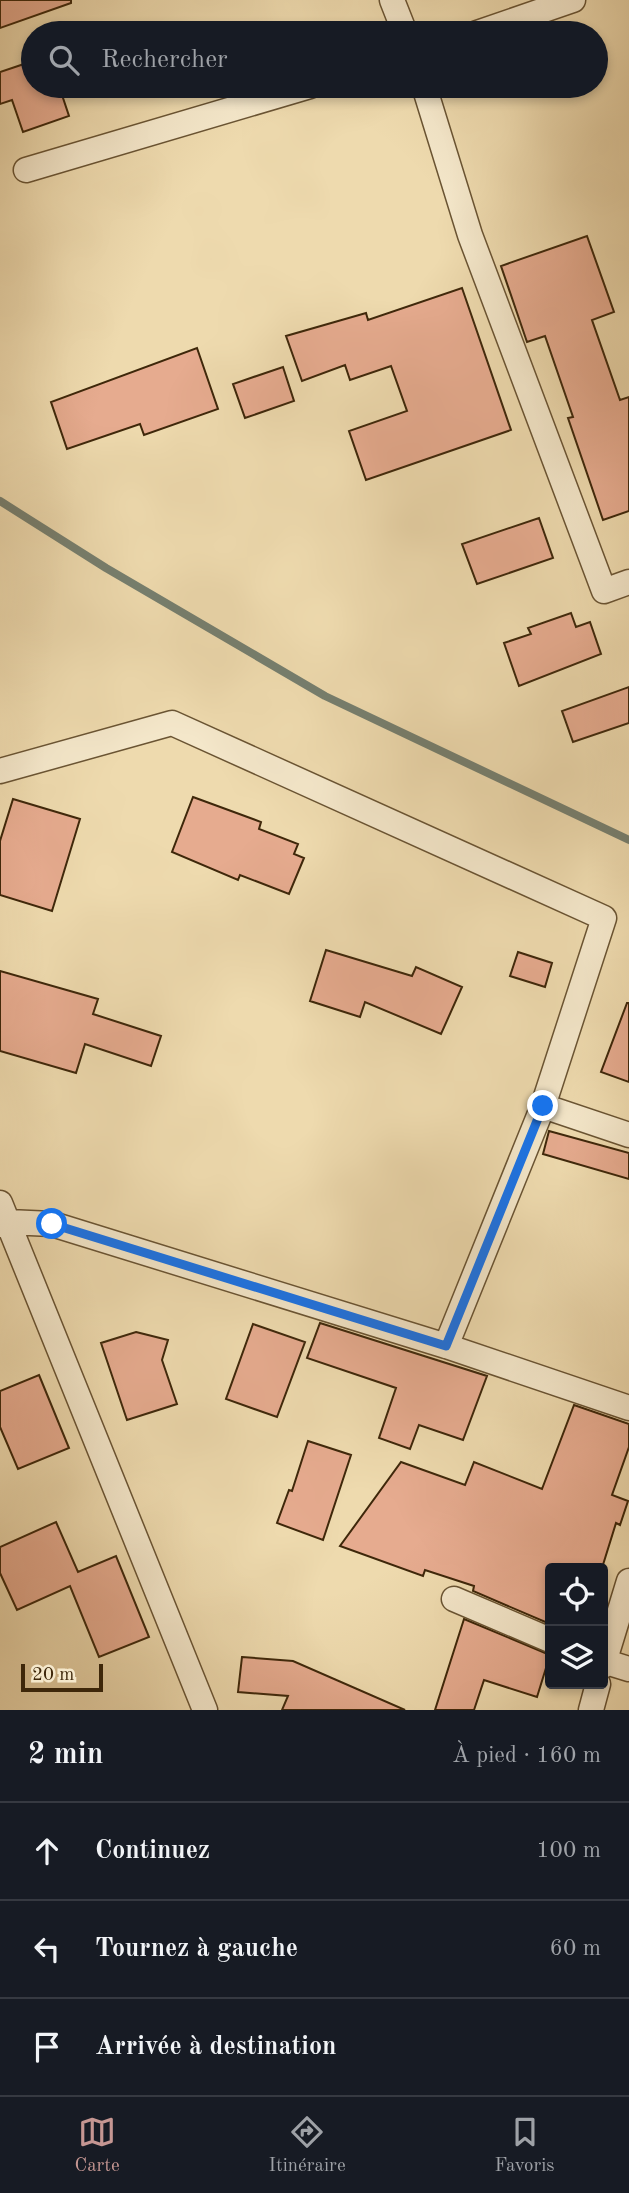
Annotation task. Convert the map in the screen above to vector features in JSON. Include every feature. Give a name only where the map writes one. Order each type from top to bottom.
[{"type":"street","points":[[392,0],[400,21]]},
{"type":"street","points":[[512,21],[573,0]]},
{"type":"street","points":[[26,170],[269,98]]},
{"type":"street","points":[[428,98],[470,235],[604,591],[629,582]]},
{"type":"street","points":[[0,771],[172,723],[604,918],[543,1106],[446,1346]]},
{"type":"street","points":[[543,1106],[629,1135]]},
{"type":"street","points":[[3,1216],[52,1224],[446,1346],[629,1408]]},
{"type":"street","points":[[3,1216],[205,1710]]},
{"type":"street","points":[[608,1649],[629,1581]]},
{"type":"street","points":[[454,1599],[545,1638]]},
{"type":"street","points":[[608,1668],[629,1669]]},
{"type":"street","points":[[591,1710],[596,1689]]},
{"type":"building","points":[[0,0],[71,0],[71,3],[0,28]]},
{"type":"building","points":[[21,65],[21,98],[63,98],[69,116],[23,132],[12,100],[0,104],[0,72]]},
{"type":"building","points":[[587,236],[614,312],[592,320],[620,400],[629,397],[629,511],[603,520],[568,418],[573,417],[545,336],[527,342],[501,266]]},
{"type":"building","points":[[462,288],[511,430],[366,480],[349,431],[407,411],[391,366],[350,380],[345,365],[302,381],[286,336],[366,313],[368,320]]},
{"type":"building","points":[[197,348],[218,409],[144,435],[140,424],[67,449],[51,402]]},
{"type":"building","points":[[283,367],[294,401],[245,418],[233,384]]},
{"type":"building","points":[[539,518],[553,558],[477,584],[462,544]]},
{"type":"building","points":[[571,613],[576,627],[590,622],[601,654],[519,686],[504,643],[531,634],[528,628]]},
{"type":"building","points":[[629,687],[629,723],[573,742],[562,711]]},
{"type":"building","points":[[193,797],[261,822],[259,829],[298,844],[294,854],[304,858],[289,894],[240,875],[238,880],[172,852]]},
{"type":"building","points":[[13,799],[80,819],[52,911],[0,895],[0,841]]},
{"type":"building","points":[[326,950],[412,976],[416,967],[462,987],[441,1034],[365,1002],[360,1017],[310,1001]]},
{"type":"building","points":[[518,952],[552,963],[545,987],[510,976]]},
{"type":"building","points":[[0,971],[98,999],[93,1014],[161,1036],[151,1066],[85,1044],[76,1073],[0,1051]]},
{"type":"building","points":[[629,1003],[629,1082],[601,1072]]},
{"type":"building","points":[[549,1131],[629,1153],[629,1179],[543,1154]]},
{"type":"building","points":[[320,1323],[487,1376],[463,1440],[419,1425],[410,1449],[379,1438],[396,1388],[307,1358]]},
{"type":"building","points":[[253,1324],[305,1342],[277,1417],[226,1399]]},
{"type":"building","points":[[136,1332],[168,1340],[162,1360],[177,1404],[127,1420],[101,1343]]},
{"type":"building","points":[[39,1375],[69,1448],[18,1469],[0,1427],[0,1391]]},
{"type":"building","points":[[574,1405],[629,1424],[629,1447],[612,1495],[628,1501],[620,1525],[616,1523],[604,1563],[545,1563],[545,1622],[473,1591],[474,1586],[425,1570],[423,1576],[340,1546],[401,1462],[465,1485],[474,1462],[542,1489]]},
{"type":"building","points":[[308,1441],[351,1455],[323,1540],[277,1523],[289,1490],[292,1491]]},
{"type":"building","points":[[56,1522],[78,1572],[116,1556],[149,1637],[99,1657],[70,1586],[17,1610],[0,1573],[0,1547]]},
{"type":"building","points":[[464,1619],[545,1653],[545,1671],[537,1697],[484,1680],[474,1710],[435,1710]]},
{"type":"building","points":[[242,1657],[293,1661],[405,1710],[282,1710],[288,1696],[238,1692]]},
{"type":"waterway","points":[[0,501],[106,568],[325,696],[629,840]]},
{"type":"route","points":[[52,1224],[446,1346],[543,1106]]}]
